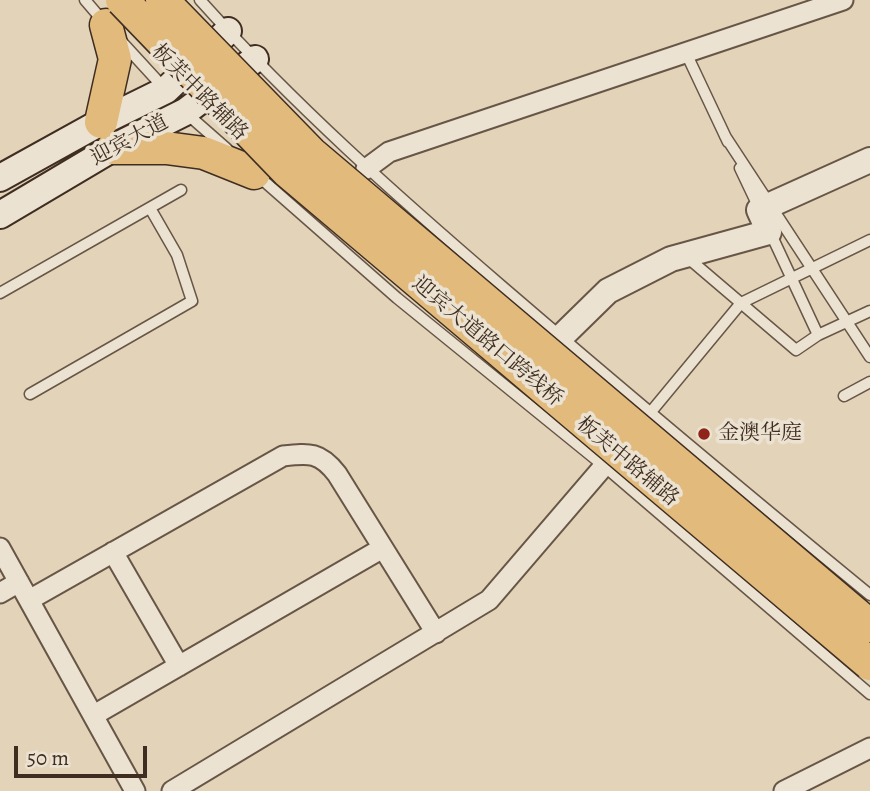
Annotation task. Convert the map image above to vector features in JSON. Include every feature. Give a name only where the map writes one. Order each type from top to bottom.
[{"type":"highway","name":"迎宾大道路口跨线桥","points":[[162,0],[311,153],[870,626]]},
{"type":"highway","points":[[114,13],[115,59],[107,135],[204,153],[254,173]]},
{"type":"highway","name":"迎宾大道路口跨线桥","points":[[114,13],[287,171],[870,664]]},
{"type":"main road","name":"迎宾大道","points":[[175,101],[228,31]]},
{"type":"main road","name":"迎宾大道","points":[[0,178],[107,135],[255,59]]},
{"type":"main road","name":"迎宾大道","points":[[0,215],[107,135]]},
{"type":"street","points":[[366,169],[389,152],[843,0]]},
{"type":"street","points":[[561,337],[608,291],[764,221],[870,160]]},
{"type":"street","points":[[29,600],[284,456],[304,453],[324,458],[436,633]]},
{"type":"street","points":[[172,791],[489,600],[604,466]]},
{"type":"street","points":[[94,715],[381,549]]},
{"type":"street","points":[[113,552],[179,666]]},
{"type":"street","points":[[2,556],[94,715],[130,789]]},
{"type":"street","points":[[0,593],[19,582]]},
{"type":"street","points":[[784,791],[870,748]]},
{"type":"lane","name":"板芙中路辅路","points":[[86,0],[114,13],[175,101],[254,173],[397,298],[604,466],[870,694]]},
{"type":"lane","points":[[200,0],[255,59],[366,169],[649,413],[870,596]]},
{"type":"lane","points":[[687,53],[818,335]]},
{"type":"lane","points":[[725,136],[870,357]]},
{"type":"lane","points":[[0,293],[181,190]]},
{"type":"lane","points":[[30,394],[191,301],[177,255],[150,208]]},
{"type":"lane","points":[[649,413],[741,303],[870,240]]},
{"type":"lane","points":[[685,255],[796,350],[818,335],[870,311]]},
{"type":"lane","points":[[844,396],[870,382]]},
{"type":"place","name":"金澳华庭","points":[[704,434]]}]
